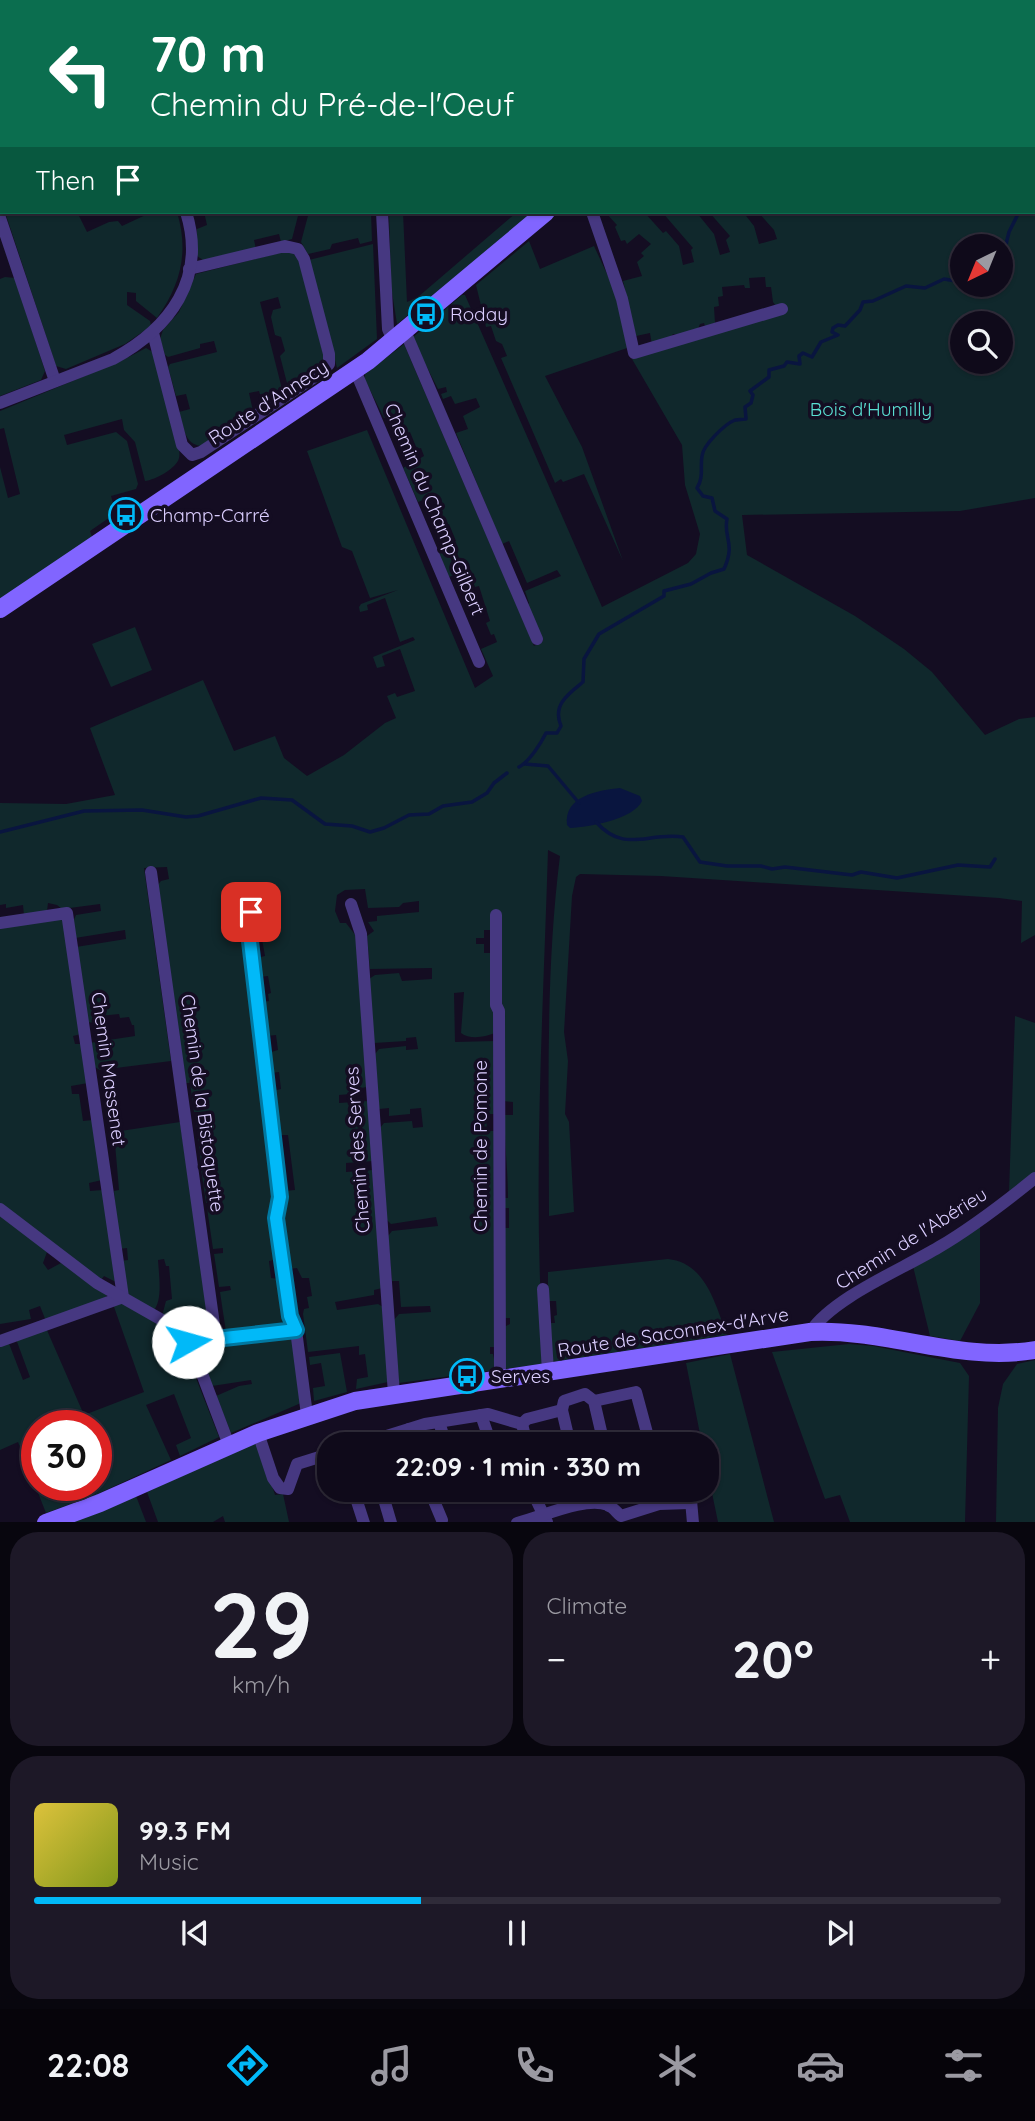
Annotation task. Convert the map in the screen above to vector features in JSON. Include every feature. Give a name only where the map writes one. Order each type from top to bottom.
[{"type":"street","points":[[0,403],[113,359],[153,333],[170,313],[189,269],[192,242],[186,214]]},
{"type":"street","points":[[382,214],[388,329],[399,336],[537,639]]},
{"type":"street","name":"Route d'Annecy","points":[[0,609],[355,370],[544,214]]},
{"type":"street","points":[[593,214],[622,299],[634,354],[782,309]]},
{"type":"street","points":[[0,218],[55,381]]},
{"type":"street","points":[[153,333],[182,445],[192,455],[201,452],[287,396],[328,365],[329,354],[304,259],[298,250],[285,246],[189,269]]},
{"type":"street","name":"Chemin du Champ-Gilbert","points":[[355,370],[479,663]]},
{"type":"street","name":"Chemin de la Bistoquette","points":[[151,872],[216,1339]]},
{"type":"street","name":"Chemin des Serves","points":[[351,904],[361,934],[394,1394]]},
{"type":"street","points":[[251,912],[248,924],[280,1197],[276,1218],[290,1316],[296,1330],[307,1415]]},
{"type":"street","name":"Chemin Massenet","points":[[0,923],[67,913],[123,1297]]},
{"type":"street","name":"Chemin de Pomone","points":[[496,915],[496,1005],[499,1011],[500,1378]]},
{"type":"street","name":"Chemin de l'Abérieu","points":[[810,1332],[817,1322],[839,1305],[963,1232],[1035,1178]]},
{"type":"street","points":[[0,1209],[97,1283],[172,1327],[188,1342],[229,1445]]},
{"type":"street","points":[[543,1289],[548,1372]]},
{"type":"street","points":[[0,1341],[123,1297]]},
{"type":"street","points":[[188,1342],[296,1330]]},
{"type":"street","name":"Route de Saconnex-d'Arve","points":[[46,1522],[100,1503],[258,1433],[307,1415],[394,1394],[810,1332],[873,1335],[986,1354],[1035,1350]]},
{"type":"street","points":[[594,1401],[636,1392],[647,1432]]},
{"type":"street","points":[[567,1432],[562,1410],[565,1401],[585,1394],[594,1401],[601,1432]]},
{"type":"street","points":[[522,1424],[527,1419],[562,1410]]},
{"type":"street","points":[[400,1432],[488,1414],[522,1424]]},
{"type":"street","points":[[481,1415],[487,1432]]},
{"type":"street","points":[[439,1422],[442,1432]]},
{"type":"street","points":[[522,1424],[524,1432]]},
{"type":"street","points":[[258,1433],[280,1488],[288,1489],[297,1464],[317,1458]]},
{"type":"street","points":[[357,1502],[364,1522]]},
{"type":"street","points":[[385,1502],[391,1522]]},
{"type":"street","points":[[433,1502],[439,1522]]},
{"type":"street","points":[[536,1502],[546,1519]]},
{"type":"street","points":[[608,1502],[622,1519],[667,1502]]},
{"type":"street","points":[[691,1502],[693,1522]]},
{"type":"street","points":[[517,1522],[546,1519],[565,1508],[591,1503],[609,1506]]},
{"type":"green space","points":[[6,214],[78,214],[87,232],[109,222],[118,221],[122,226],[148,214],[178,214],[182,241],[180,267],[172,293],[157,318],[136,301],[136,293],[127,292],[127,305],[150,321],[151,326],[125,344],[66,369],[56,366]]},
{"type":"green space","points":[[204,214],[298,214],[292,239],[281,242],[279,234],[254,240],[256,249],[206,262],[197,256],[197,229],[207,225]]},
{"type":"green space","points":[[308,214],[371,214],[372,241],[360,244],[358,238],[332,244],[330,249],[308,254],[301,242]]},
{"type":"green space","points":[[389,214],[403,214],[407,302],[418,297],[515,214],[534,214],[397,324],[391,286]]},
{"type":"green space","name":"Bois d'Humilly","points":[[607,214],[646,214],[679,246],[683,265],[694,262],[691,250],[693,248],[664,214],[698,214],[714,234],[720,255],[730,252],[726,240],[730,236],[711,214],[745,214],[754,226],[759,244],[777,239],[774,230],[760,214],[1035,214],[1035,498],[960,511],[742,515],[747,555],[855,616],[904,649],[932,672],[985,735],[1019,719],[1035,717],[1035,935],[1021,943],[1022,901],[661,876],[580,874],[576,877],[572,896],[564,1032],[568,1061],[565,1114],[569,1122],[574,1212],[549,1216],[550,991],[560,856],[548,850],[539,1168],[544,1359],[541,1364],[504,1369],[504,1327],[510,1324],[510,1318],[505,1318],[504,1228],[509,1228],[509,1208],[503,1208],[503,1198],[508,1198],[505,1115],[513,1115],[513,1102],[503,1101],[491,912],[492,930],[484,930],[484,938],[476,938],[476,944],[484,944],[484,953],[492,953],[495,1033],[473,1037],[461,1033],[464,992],[454,993],[455,1042],[495,1041],[496,1114],[486,1114],[487,1131],[495,1131],[496,1347],[490,1347],[490,1354],[493,1354],[496,1370],[399,1383],[393,1321],[399,1314],[431,1312],[430,1306],[401,1307],[399,1281],[392,1281],[388,1236],[392,1231],[438,1226],[436,1217],[391,1224],[387,1220],[380,1128],[384,1123],[412,1121],[413,1128],[423,1127],[421,1108],[410,1109],[410,1114],[389,1116],[389,1108],[379,1109],[375,1054],[379,1049],[406,1046],[406,1050],[418,1049],[416,1037],[406,1038],[406,1041],[374,1043],[369,979],[375,975],[399,973],[402,981],[432,979],[432,968],[370,969],[367,936],[374,931],[368,922],[377,921],[377,916],[419,912],[419,901],[403,903],[399,907],[368,908],[365,889],[345,890],[337,895],[335,911],[340,923],[346,923],[356,936],[367,1087],[361,1088],[362,1093],[339,1095],[339,1103],[368,1101],[373,1161],[346,1163],[346,1172],[373,1170],[382,1288],[374,1290],[374,1295],[335,1302],[337,1310],[378,1304],[383,1307],[388,1382],[356,1389],[357,1379],[368,1377],[365,1354],[359,1355],[359,1346],[308,1352],[303,1314],[304,1309],[309,1308],[307,1297],[312,1296],[309,1278],[302,1278],[297,1268],[289,1269],[282,1215],[286,1202],[285,1191],[295,1190],[288,1135],[279,1135],[273,1091],[281,1089],[279,1072],[271,1073],[268,1053],[278,1050],[276,1035],[266,1036],[262,1002],[269,1001],[268,994],[271,993],[268,976],[259,977],[257,958],[265,956],[262,939],[256,940],[255,926],[265,917],[264,907],[251,896],[241,900],[236,909],[235,923],[242,924],[275,1201],[277,1259],[269,1261],[271,1278],[280,1279],[286,1320],[283,1326],[226,1332],[220,1292],[231,1290],[230,1286],[219,1287],[214,1254],[223,1253],[223,1248],[213,1249],[207,1208],[216,1206],[215,1202],[206,1203],[201,1169],[211,1167],[209,1163],[201,1164],[196,1122],[203,1120],[202,1112],[194,1112],[190,1083],[185,1083],[157,886],[161,881],[169,879],[167,867],[144,868],[171,1061],[100,1070],[93,1066],[89,1043],[135,1036],[134,1025],[129,1017],[120,1018],[119,1014],[99,1016],[96,1023],[86,1022],[76,947],[126,939],[125,930],[75,938],[73,922],[76,915],[101,911],[100,904],[62,909],[48,903],[47,911],[24,915],[23,905],[6,908],[6,904],[0,905],[0,803],[66,804],[115,795],[90,728],[203,680],[234,751],[275,736],[284,758],[307,776],[344,755],[385,723],[396,718],[387,696],[395,693],[397,697],[415,691],[400,649],[382,656],[385,666],[377,668],[373,657],[415,640],[413,637],[400,642],[385,598],[367,605],[368,610],[360,612],[361,604],[398,590],[370,598],[352,551],[342,547],[307,451],[367,430],[475,688],[493,676],[481,649],[497,642],[486,623],[490,621],[479,586],[475,587],[468,569],[449,577],[437,549],[456,541],[449,524],[445,525],[439,514],[442,512],[435,496],[418,502],[403,468],[424,456],[421,448],[417,449],[410,432],[406,433],[400,422],[403,420],[400,412],[384,418],[365,380],[365,374],[404,344],[534,646],[543,641],[527,606],[529,603],[525,591],[561,576],[557,570],[527,583],[509,541],[502,544],[456,433],[468,429],[463,416],[480,407],[476,398],[455,404],[451,396],[443,399],[441,394],[447,392],[446,387],[438,389],[412,338],[462,295],[465,295],[602,607],[688,563],[696,554],[700,534],[685,485],[682,445],[632,359],[776,306],[771,287],[766,287],[765,277],[749,278],[750,288],[745,288],[744,285],[722,287],[723,296],[718,297],[719,306],[714,307],[715,323],[705,326],[704,323],[700,324],[697,331],[682,335],[673,334],[669,339],[652,345],[650,333],[636,336],[623,281],[642,276],[637,262],[644,256],[641,253],[651,244],[639,234],[627,244],[625,240],[621,241],[615,227],[617,225]]},
{"type":"green space","points":[[529,241],[540,269],[594,246],[615,291],[630,347],[545,376],[582,447],[623,561],[584,474],[555,483],[501,358],[507,356],[502,344],[496,341],[491,326],[486,327],[476,285]]},
{"type":"green space","points":[[373,244],[377,339],[337,368],[309,260]]},
{"type":"green space","points":[[287,251],[294,254],[299,261],[324,357],[321,366],[293,385],[287,383],[280,356],[285,351],[281,337],[275,335],[271,317],[273,310],[281,308],[278,297],[260,302],[282,389],[263,404],[259,391],[249,393],[253,411],[201,446],[195,445],[186,434],[179,412],[190,409],[186,394],[176,396],[168,367],[170,364],[217,352],[214,341],[168,357],[160,339],[163,330],[179,312],[196,274]]},
{"type":"green space","points":[[15,278],[45,371],[41,380],[0,396],[0,279]]},
{"type":"green space","points":[[146,348],[153,352],[170,406],[179,450],[177,462],[165,473],[145,481],[135,442],[124,430],[122,419],[64,435],[67,445],[116,432],[127,441],[138,484],[136,489],[111,496],[116,513],[90,531],[92,537],[0,600],[0,467],[8,498],[20,494],[4,428],[0,429],[0,411]]},
{"type":"green space","points":[[135,627],[152,670],[111,687],[92,644]]},
{"type":"green space","points":[[59,918],[64,922],[81,1034],[73,1036],[75,1044],[82,1044],[88,1083],[71,1086],[72,1094],[79,1094],[83,1121],[93,1120],[102,1180],[89,1183],[90,1191],[103,1190],[116,1282],[104,1276],[101,1280],[0,1205],[0,925]]},
{"type":"green space","points":[[1015,1016],[1035,1023],[1035,1172],[1009,1193]]},
{"type":"green space","points":[[180,1122],[211,1328],[207,1333],[190,1335],[162,1316],[166,1301],[172,1299],[169,1266],[166,1266],[164,1259],[158,1260],[159,1295],[153,1311],[128,1295],[121,1261],[128,1260],[127,1248],[119,1249],[114,1191],[119,1190],[114,1132]]},
{"type":"green space","points":[[0,1214],[47,1252],[43,1263],[48,1270],[61,1263],[107,1294],[105,1300],[46,1321],[40,1306],[29,1310],[31,1319],[0,1324]]},
{"type":"green space","points":[[980,1226],[980,1303],[960,1341],[930,1336],[913,1266]]},
{"type":"green space","points":[[668,1259],[692,1268],[700,1277],[713,1298],[727,1335],[552,1362],[549,1323],[555,1323],[554,1316],[557,1315],[556,1301],[548,1301],[548,1272]]},
{"type":"green space","points":[[120,1303],[137,1310],[170,1332],[183,1345],[219,1437],[180,1456],[176,1445],[191,1438],[174,1394],[146,1405],[171,1460],[112,1487],[112,1410],[97,1410],[144,1392],[113,1304]]},
{"type":"green space","points":[[46,1328],[82,1410],[21,1410],[21,1450],[18,1442],[0,1450],[0,1344],[8,1341],[23,1380],[30,1377],[16,1339]]},
{"type":"green space","points":[[292,1336],[301,1403],[231,1433],[216,1396],[239,1386],[252,1384],[251,1380],[212,1386],[198,1350],[204,1345]]},
{"type":"green space","points":[[849,1344],[960,1363],[969,1376],[965,1522],[850,1522],[840,1495],[825,1499],[772,1352]]},
{"type":"green space","points":[[340,1353],[347,1392],[314,1401],[313,1388],[325,1386],[321,1363],[310,1365],[309,1357]]},
{"type":"green space","points":[[730,1354],[774,1522],[718,1522],[714,1502],[719,1502],[719,1432],[700,1432],[686,1363]]},
{"type":"green space","points":[[1035,1360],[1035,1522],[996,1522],[998,1408],[1003,1384],[1017,1364]]},
{"type":"green space","points":[[257,1441],[275,1495],[283,1494],[289,1522],[225,1522],[223,1516],[213,1522],[158,1522],[147,1492]]},
{"type":"green space","points":[[136,1496],[146,1522],[71,1522]]},
{"type":"green space","points":[[41,1501],[79,1501],[46,1513]]},
{"type":"water","points":[[620,788],[640,796],[642,801],[630,813],[599,824],[570,828],[567,825],[567,815],[576,801],[593,793]]},
{"type":"waterway","points":[[1009,234],[1018,214]]},
{"type":"waterway","points":[[519,767],[531,756],[546,733],[557,733],[561,726],[560,706],[583,682],[584,659],[599,634],[664,596],[664,591],[691,584],[724,569],[729,553],[727,519],[715,511],[712,498],[703,496],[697,488],[703,451],[720,430],[735,420],[746,419],[745,407],[751,403],[753,395],[750,391],[769,377],[769,370],[784,366],[787,362],[800,364],[799,356],[803,353],[812,357],[821,342],[838,335],[832,332],[833,328],[838,325],[845,326],[860,310],[863,302],[873,301],[906,286],[925,288],[944,279],[950,280]]},
{"type":"waterway","points":[[525,764],[548,766],[579,803]]},
{"type":"waterway","points":[[0,832],[84,811],[142,810],[186,817],[261,798],[292,800],[325,824],[352,826],[370,832],[409,815],[429,814],[443,806],[472,802],[487,793],[494,783],[507,773]]},
{"type":"waterway","points":[[596,822],[607,832],[627,839],[683,837],[700,862],[727,866],[761,866],[772,869],[785,867],[852,875],[861,872],[897,878],[958,865],[990,867],[995,859]]},
{"type":"place","name":"Roday","points":[[426,314]]},
{"type":"place","name":"Champ-Carré","points":[[126,515]]},
{"type":"place","name":"Serves","points":[[467,1376]]},
{"type":"route","points":[[188,1342],[296,1330],[290,1316],[276,1218],[280,1197],[248,924],[251,912]]}]
